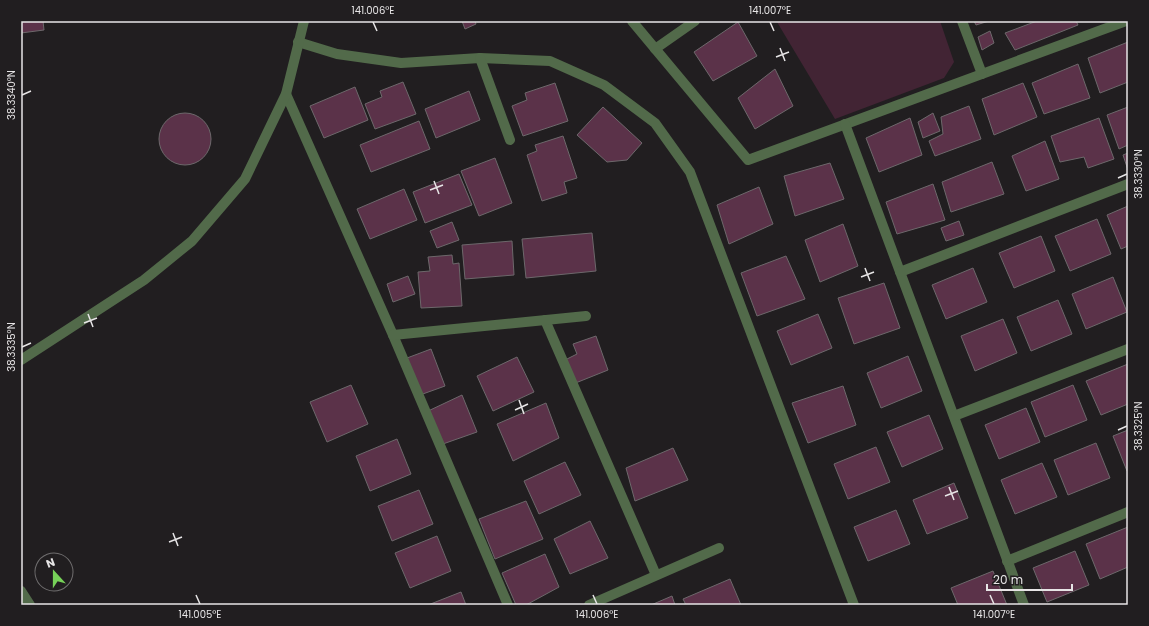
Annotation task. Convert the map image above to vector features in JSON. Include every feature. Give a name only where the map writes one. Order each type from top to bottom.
[{"type":"street","points":[[21,360],[144,280],[192,241],[245,179],[286,94],[304,21]]},
{"type":"street","points":[[632,21],[748,160],[1126,21]]},
{"type":"street","points":[[655,49],[695,21]]},
{"type":"street","points":[[962,21],[982,74]]},
{"type":"street","points":[[298,42],[337,54],[401,63],[480,58],[550,61],[604,85],[655,123],[690,172],[851,604]]},
{"type":"street","points":[[480,58],[510,140]]},
{"type":"street","points":[[286,94],[393,335],[508,605]]},
{"type":"street","points":[[845,124],[1024,605]]},
{"type":"street","points":[[900,272],[1128,184]]},
{"type":"street","points":[[393,335],[586,316]]},
{"type":"street","points":[[545,320],[656,575]]},
{"type":"street","points":[[954,416],[1128,349]]},
{"type":"street","points":[[1007,561],[1128,512]]},
{"type":"street","points":[[589,605],[719,548]]},
{"type":"street","points":[[21,591],[30,605]]},
{"type":"shaded area","points":[[940,21],[954,62],[944,78],[835,119],[777,22]]},
{"type":"building","points":[[21,21],[43,21],[44,30],[21,33]]},
{"type":"building","points":[[462,21],[475,21],[476,24],[465,29]]},
{"type":"building","points":[[974,21],[989,21],[976,25]]},
{"type":"building","points":[[1037,21],[1076,21],[1078,25],[1015,50],[1005,33]]},
{"type":"building","points":[[738,22],[757,56],[713,81],[694,52]]},
{"type":"building","points":[[990,31],[994,43],[982,50],[978,37]]},
{"type":"building","points":[[1128,42],[1128,82],[1100,93],[1088,58]]},
{"type":"building","points":[[1078,64],[1090,98],[1044,114],[1032,83]]},
{"type":"building","points":[[775,69],[793,106],[755,129],[738,98]]},
{"type":"building","points":[[403,82],[416,114],[375,129],[365,104],[382,97],[380,91]]},
{"type":"building","points":[[555,83],[568,121],[523,136],[512,106],[527,100],[525,93]]},
{"type":"building","points":[[1023,83],[1037,117],[994,135],[982,99]]},
{"type":"building","points":[[355,87],[368,120],[324,138],[310,106]]},
{"type":"building","points":[[469,91],[480,120],[436,138],[425,109]]},
{"type":"building","points":[[969,106],[981,139],[935,156],[929,141],[943,134],[941,117]]},
{"type":"building","points":[[603,107],[642,143],[627,160],[607,162],[577,135]]},
{"type":"building","points":[[1128,107],[1128,145],[1119,149],[1107,115]]},
{"type":"building","points":[[185,113],[195,115],[203,121],[209,129],[211,139],[209,149],[203,157],[195,163],[185,165],[175,163],[167,157],[161,149],[159,139],[161,129],[167,121],[175,115]]},
{"type":"building","points":[[933,113],[940,131],[923,138],[918,122]]},
{"type":"building","points":[[910,118],[922,155],[879,172],[866,138]]},
{"type":"building","points":[[1099,118],[1114,159],[1088,168],[1084,157],[1060,162],[1051,136]]},
{"type":"building","points":[[419,121],[430,149],[371,172],[360,145]]},
{"type":"building","points":[[563,136],[577,178],[564,182],[567,193],[542,201],[527,155],[537,151],[535,145]]},
{"type":"building","points":[[1045,141],[1059,179],[1026,191],[1012,156]]},
{"type":"building","points":[[1128,153],[1128,170],[1123,155]]},
{"type":"building","points":[[495,158],[512,203],[479,216],[461,171]]},
{"type":"building","points":[[992,162],[1004,194],[951,212],[942,182]]},
{"type":"building","points":[[830,163],[844,199],[795,216],[784,176]]},
{"type":"building","points":[[459,174],[472,205],[425,223],[413,192]]},
{"type":"building","points":[[933,184],[945,220],[897,234],[886,202]]},
{"type":"building","points":[[759,187],[773,224],[729,244],[717,205]]},
{"type":"building","points":[[404,189],[417,220],[370,239],[357,209]]},
{"type":"building","points":[[1128,206],[1128,246],[1121,249],[1107,215]]},
{"type":"building","points":[[1097,219],[1111,254],[1070,271],[1055,236]]},
{"type":"building","points":[[959,221],[964,235],[946,241],[941,228]]},
{"type":"building","points":[[452,222],[459,240],[437,248],[430,231]]},
{"type":"building","points":[[843,224],[858,266],[820,282],[805,240]]},
{"type":"building","points":[[592,233],[596,271],[526,278],[522,239]]},
{"type":"building","points":[[1041,236],[1055,271],[1014,288],[999,253]]},
{"type":"building","points":[[512,241],[514,275],[465,279],[462,245]]},
{"type":"building","points":[[452,255],[453,264],[459,263],[462,306],[421,308],[418,272],[430,271],[428,257]]},
{"type":"building","points":[[786,256],[805,299],[757,316],[741,273]]},
{"type":"building","points":[[973,268],[987,302],[946,319],[932,285]]},
{"type":"building","points":[[408,276],[415,294],[393,302],[387,284]]},
{"type":"building","points":[[1113,277],[1127,312],[1086,329],[1072,294]]},
{"type":"building","points":[[884,283],[900,328],[854,344],[838,298]]},
{"type":"building","points":[[1058,300],[1072,334],[1031,351],[1017,317]]},
{"type":"building","points":[[818,314],[832,348],[791,365],[777,331]]},
{"type":"building","points":[[1003,319],[1017,353],[975,371],[961,336]]},
{"type":"building","points":[[596,336],[608,370],[573,384],[563,361],[577,354],[573,344]]},
{"type":"building","points":[[431,349],[445,386],[420,395],[407,358]]},
{"type":"building","points":[[908,356],[922,391],[881,408],[867,373]]},
{"type":"building","points":[[517,357],[534,392],[493,411],[477,376]]},
{"type":"building","points":[[1128,364],[1128,404],[1101,415],[1086,381]]},
{"type":"building","points":[[351,385],[368,424],[327,442],[310,402]]},
{"type":"building","points":[[1073,385],[1087,420],[1045,437],[1031,402]]},
{"type":"building","points":[[843,386],[856,425],[808,443],[792,403]]},
{"type":"building","points":[[462,395],[477,432],[440,445],[426,412]]},
{"type":"building","points":[[546,403],[559,438],[513,461],[497,424]]},
{"type":"building","points":[[1026,408],[1040,442],[999,459],[985,425]]},
{"type":"building","points":[[929,415],[943,449],[902,467],[887,432]]},
{"type":"building","points":[[1128,430],[1128,470],[1127,471],[1113,436]]},
{"type":"building","points":[[397,439],[411,474],[370,491],[356,456]]},
{"type":"building","points":[[1096,443],[1110,478],[1068,495],[1054,460]]},
{"type":"building","points":[[876,447],[890,482],[848,499],[834,464]]},
{"type":"building","points":[[673,448],[688,480],[635,501],[626,468]]},
{"type":"building","points":[[565,462],[581,495],[539,514],[524,481]]},
{"type":"building","points":[[1042,463],[1057,497],[1015,514],[1001,480]]},
{"type":"building","points":[[954,483],[968,518],[927,534],[913,500]]},
{"type":"building","points":[[419,490],[433,524],[392,541],[378,506]]},
{"type":"building","points":[[526,501],[543,539],[495,559],[479,519]]},
{"type":"building","points":[[896,510],[910,544],[868,561],[854,527]]},
{"type":"building","points":[[590,521],[608,558],[570,574],[554,539]]},
{"type":"building","points":[[1128,527],[1128,567],[1100,579],[1086,544]]},
{"type":"building","points":[[437,536],[451,571],[410,588],[395,553]]},
{"type":"building","points":[[1075,551],[1089,585],[1047,602],[1033,568]]},
{"type":"building","points":[[545,554],[559,587],[526,605],[516,605],[502,573]]},
{"type":"building","points":[[993,571],[1007,605],[958,605],[951,588]]},
{"type":"building","points":[[730,579],[741,605],[686,605],[683,599]]},
{"type":"building","points":[[461,592],[466,605],[428,605]]},
{"type":"building","points":[[672,596],[675,605],[651,605]]}]
